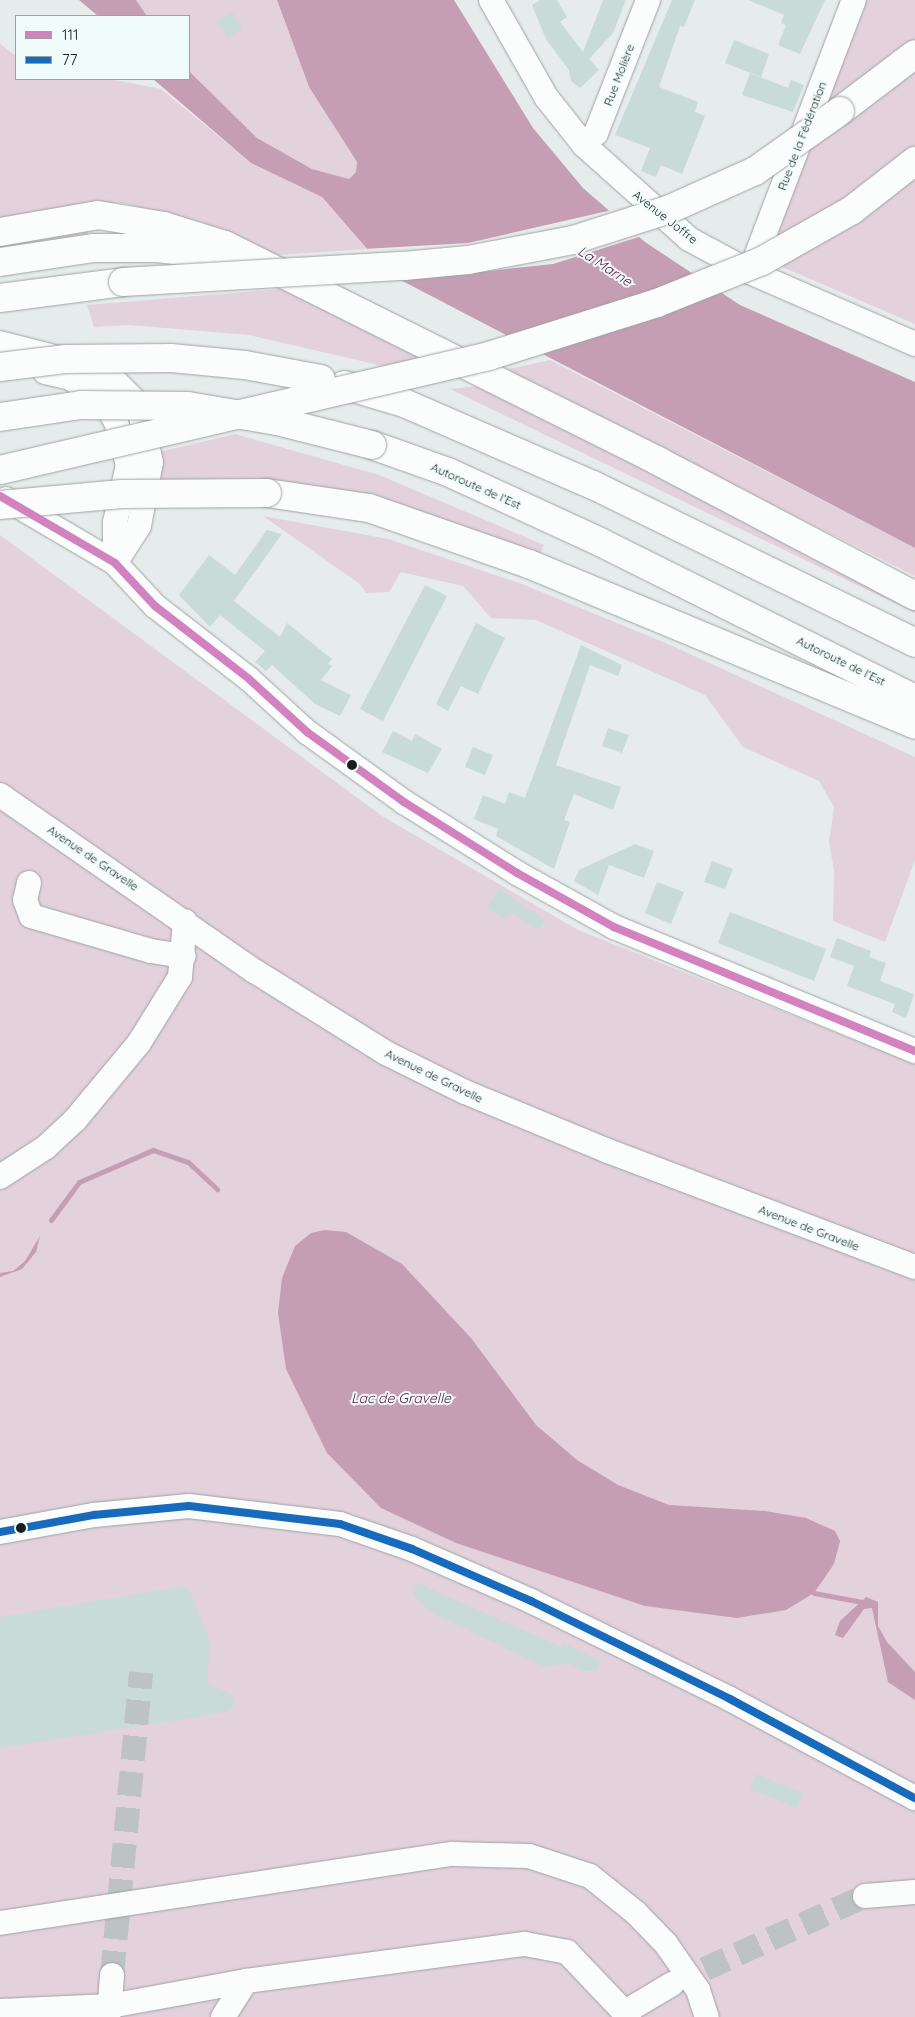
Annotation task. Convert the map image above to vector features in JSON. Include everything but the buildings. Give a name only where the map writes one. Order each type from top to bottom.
[{"type":"highway","points":[[0,298],[123,282],[468,260],[573,240],[670,209],[755,171],[915,54]]},
{"type":"highway","points":[[0,470],[489,356],[657,303],[762,261],[852,210],[915,161]]},
{"type":"highway","points":[[0,232],[98,215],[164,226],[225,245],[324,297],[647,456],[915,596]]},
{"type":"highway","points":[[0,262],[94,248],[158,248],[222,257],[324,297]]},
{"type":"highway","points":[[0,367],[65,359],[171,358],[246,365],[321,379],[404,402],[594,485],[915,643]]},
{"type":"highway","name":"Autoroute de l’Est","points":[[0,417],[81,405],[188,406],[277,421],[372,445],[448,472],[600,542],[915,699]]},
{"type":"highway","points":[[0,505],[122,494],[267,493],[369,508],[529,564],[915,726]]},
{"type":"street","name":"Avenue Joffre","points":[[490,0],[546,97],[584,145],[689,239],[750,272],[915,344]]},
{"type":"street","name":"Rue Molière","points":[[584,145],[596,133],[648,0]]},
{"type":"street","name":"Rue de la Fédération","points":[[750,272],[854,0]]},
{"type":"street","points":[[0,343],[74,362],[113,379],[138,404],[151,462],[139,526],[115,563]]},
{"type":"street","points":[[0,361],[70,378],[100,395],[116,422],[128,465],[116,522],[115,563]]},
{"type":"street","points":[[0,496],[115,563],[155,606],[249,679],[307,732],[390,793],[517,873],[614,927],[915,1051]]},
{"type":"street","name":"Avenue de Gravelle","points":[[0,794],[356,1036],[439,1080],[608,1151],[915,1267]]},
{"type":"street","points":[[29,883],[25,900],[31,916],[151,951],[184,956]]},
{"type":"street","points":[[0,1177],[46,1147],[114,1078],[172,996],[184,956],[185,920]]},
{"type":"street","points":[[0,1532],[94,1515],[189,1506],[340,1524],[409,1556],[670,1668],[915,1798]]},
{"type":"street","points":[[0,1923],[453,1854],[529,1856],[590,1876],[636,1913],[666,1944],[698,1990],[707,2017]]},
{"type":"street","points":[[864,1896],[915,1892]]},
{"type":"street","points":[[0,2011],[109,2011],[246,1981],[524,1944],[568,1952],[627,2014],[672,1984]]},
{"type":"street","points":[[109,2011],[112,1975]]},
{"type":"street","points":[[223,2017],[246,1981]]},
{"type":"shaded area","points":[[136,0],[277,0],[309,87],[357,162],[356,172],[349,179],[312,169],[257,138],[190,72],[190,15],[146,15]]},
{"type":"shaded area","points":[[864,0],[915,0],[915,324],[773,263],[768,252]]},
{"type":"shaded area","points":[[0,44],[15,55],[15,80],[115,80],[161,89],[251,163],[322,197],[367,249],[264,256],[202,222],[117,202],[0,224]]},
{"type":"shaded area","points":[[85,222],[89,237],[0,248],[1,236]]},
{"type":"shaded area","points":[[280,289],[428,359],[392,368],[249,335],[129,325],[94,327],[87,305]]},
{"type":"shaded area","points":[[550,360],[915,548],[915,576],[504,370]]},
{"type":"shaded area","points":[[479,386],[915,604],[915,613],[450,389]]},
{"type":"shaded area","points":[[235,434],[379,475],[544,545],[538,559],[405,514],[158,484],[159,452]]},
{"type":"shaded area","points":[[263,516],[388,539],[522,584],[668,644],[915,757],[915,860],[885,942],[833,921],[834,871],[829,842],[834,807],[819,781],[743,747],[705,695],[536,620],[491,618],[463,586],[401,572],[389,592],[366,593],[360,584]]},
{"type":"shaded area","points":[[0,535],[382,816],[578,930],[915,1064],[915,2017],[0,2017]]},
{"type":"water","points":[[79,0],[136,0],[146,15],[97,15]]},
{"type":"water","name":"La Marne","points":[[277,0],[454,0],[533,128],[583,188],[645,242],[740,305],[915,382],[915,548],[389,274],[322,197],[251,163],[154,80],[190,80],[190,72],[257,138],[312,169],[349,179],[356,172],[357,162],[309,87]]},
{"type":"water","name":"Lac de Gravelle","points":[[325,1230],[346,1232],[402,1264],[471,1338],[536,1425],[577,1460],[618,1485],[669,1505],[765,1511],[806,1518],[835,1531],[840,1541],[834,1564],[814,1593],[786,1610],[737,1618],[645,1606],[456,1543],[381,1508],[327,1453],[286,1369],[278,1313],[282,1278],[295,1246],[311,1233]]},
{"type":"water","points":[[40,1236],[36,1252],[22,1269],[0,1277],[0,1273],[13,1271],[25,1261]]},
{"type":"water","points":[[866,1597],[878,1602],[878,1626],[887,1642],[915,1672],[915,1700],[888,1682],[872,1608],[864,1609],[843,1638],[835,1635],[840,1621]]},
{"type":"pier","points":[[612,210],[642,236],[553,264],[395,281],[364,249],[468,243]]},
{"type":"waterway","points":[[51,1220],[79,1182],[153,1150],[188,1162],[217,1189]]},
{"type":"waterway","points":[[814,1593],[862,1602]]},
{"type":"tunnel","points":[[112,1975],[141,1672]]},
{"type":"tunnel","points":[[672,1984],[865,1896]]},
{"type":"transit line","name":"111","points":[[0,496],[115,563],[155,606],[249,679],[307,732],[404,802],[517,873],[614,927],[915,1051]]},
{"type":"transit line","name":"77","points":[[0,1532],[94,1515],[189,1506],[340,1524],[412,1549],[531,1601],[730,1699],[915,1798]]}]
